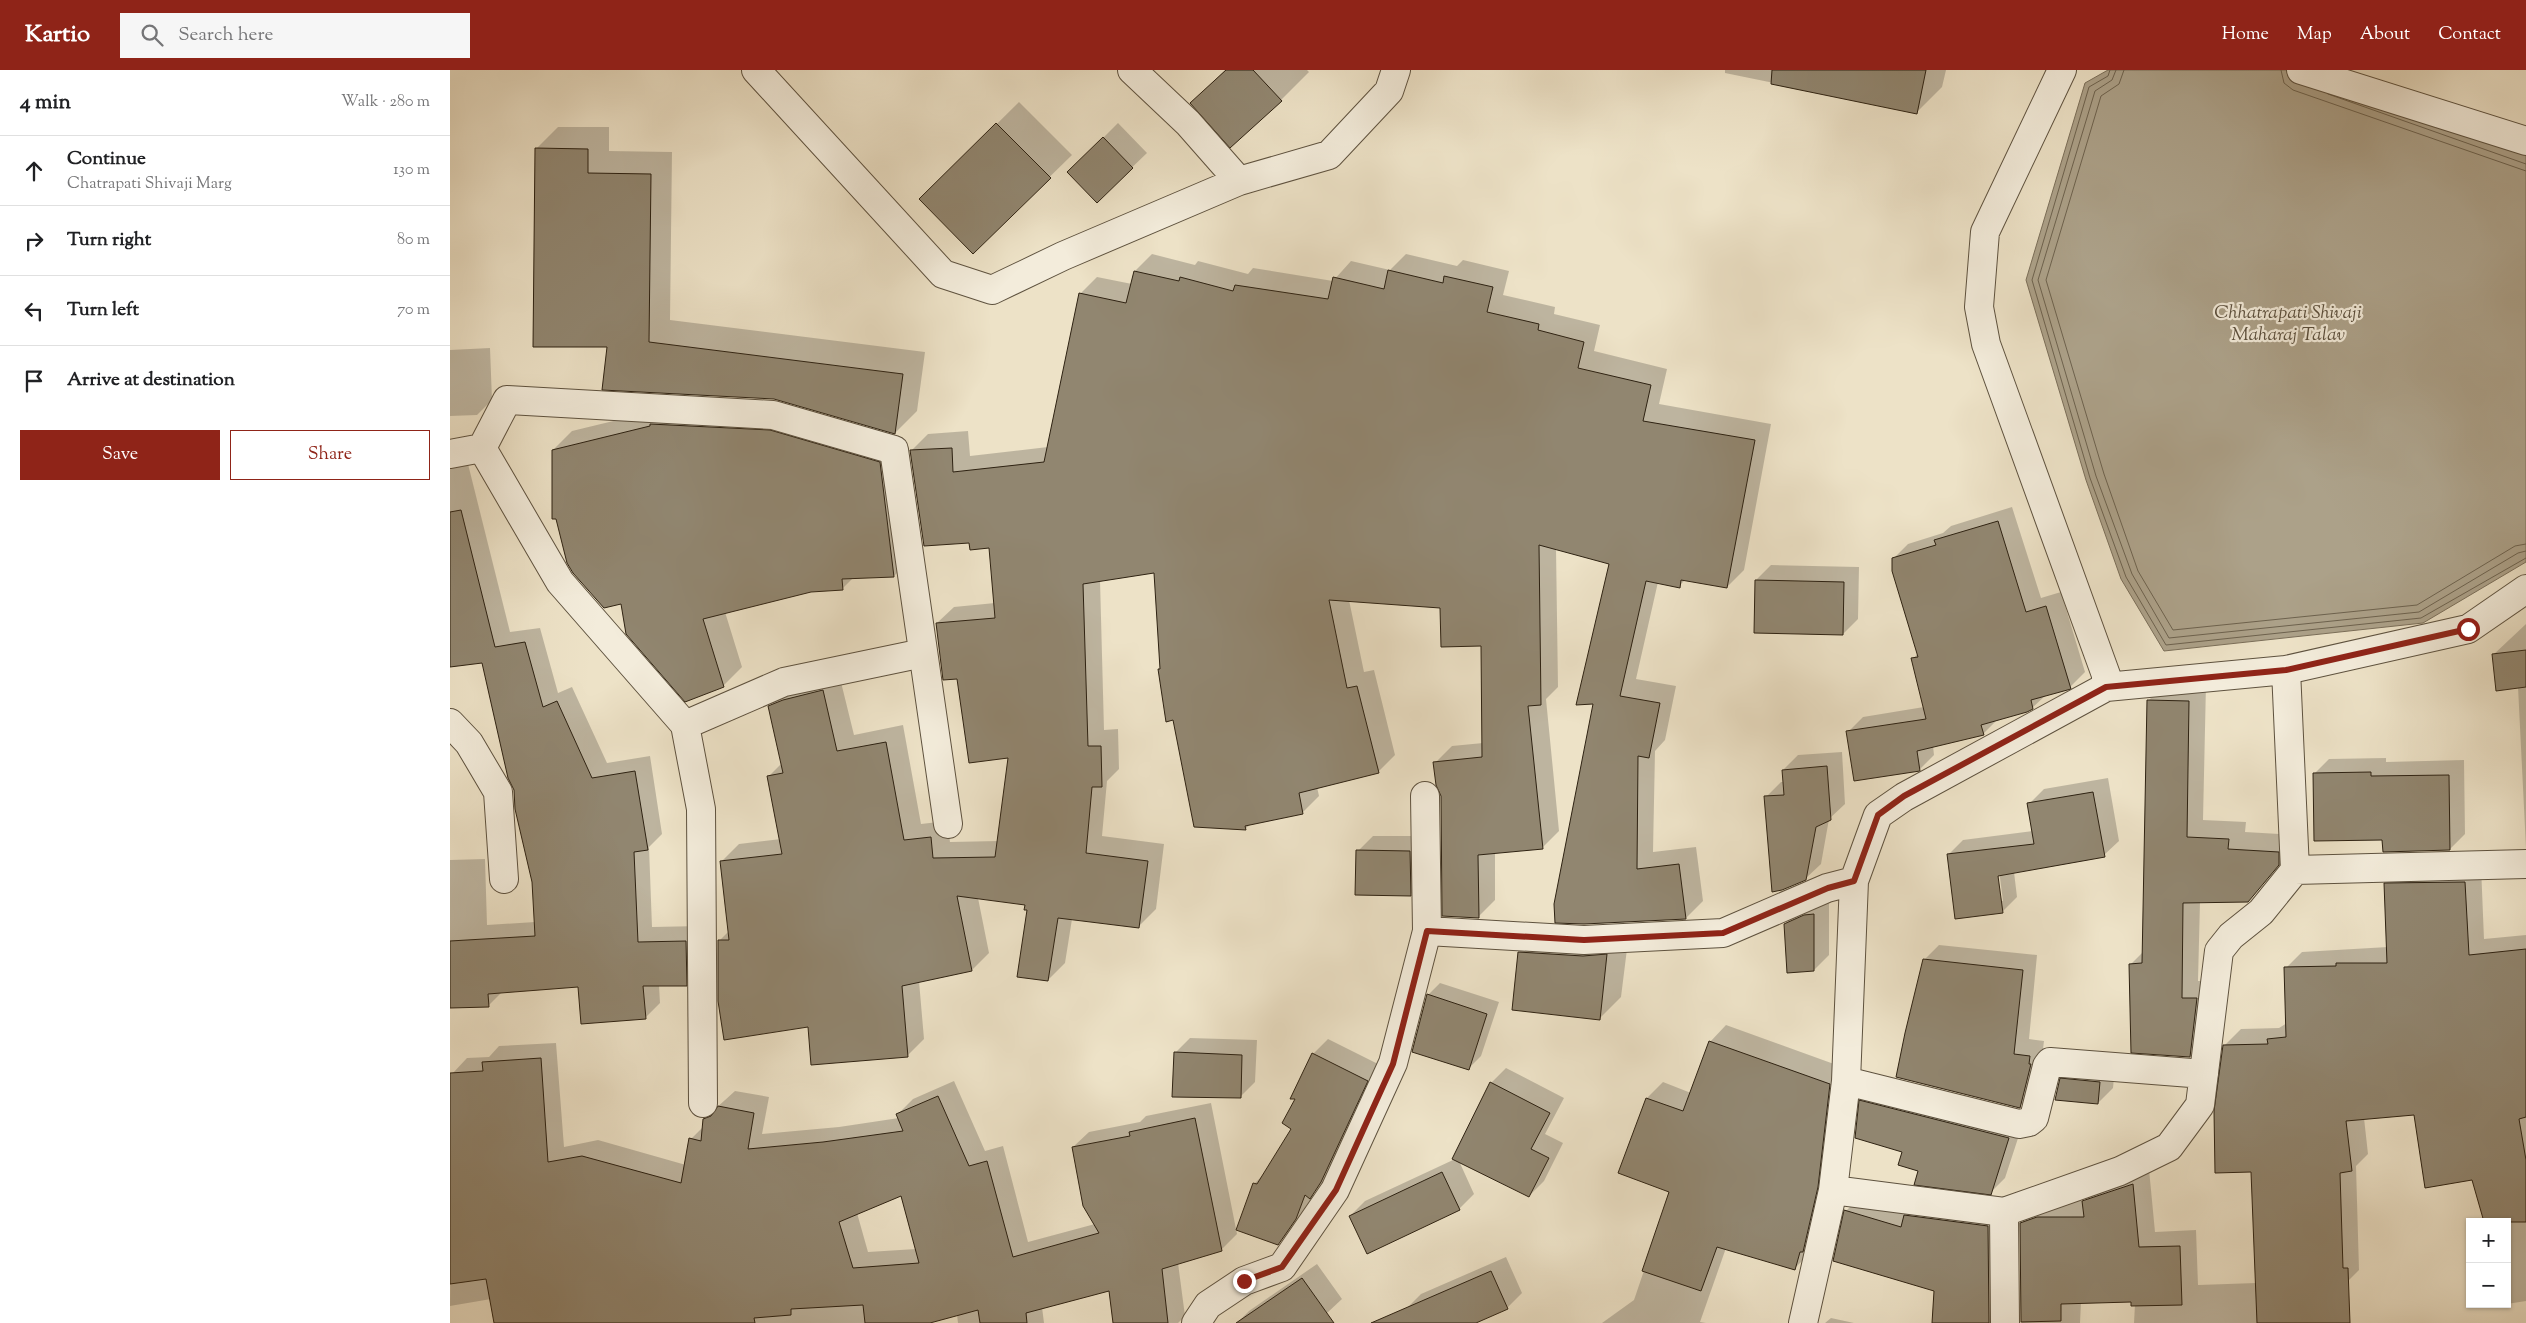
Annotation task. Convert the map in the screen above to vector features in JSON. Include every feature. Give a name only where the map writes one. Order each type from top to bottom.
[{"type":"street","points":[[756,70],[943,274],[992,290],[1063,256],[1239,181],[1328,155],[1389,91],[1396,70]]},
{"type":"street","points":[[1132,70],[1188,123],[1239,181]]},
{"type":"street","points":[[2062,70],[1985,232],[1979,307],[1986,344],[2106,675],[2106,687]]},
{"type":"street","points":[[2301,70],[2526,141]]},
{"type":"street","points":[[482,448],[507,400],[772,415],[894,450],[948,824]]},
{"type":"street","points":[[450,454],[482,448]]},
{"type":"street","points":[[482,448],[560,582],[685,725],[702,810],[704,1103]]},
{"type":"street","points":[[1803,1323],[1833,1190],[1846,1081],[1854,881],[1878,815],[1904,796],[2106,687],[2286,670],[2468,629],[2526,588]]},
{"type":"street","points":[[685,725],[784,682],[923,653]]},
{"type":"street","points":[[1833,1190],[1951,1203],[2004,1212],[2120,1171],[2169,1147],[2200,1105],[2220,951],[2231,936],[2261,912],[2295,870],[2286,670]]},
{"type":"street","points":[[450,723],[469,743],[498,792],[504,879]]},
{"type":"street","points":[[1196,1323],[1208,1306],[1244,1281],[1282,1267],[1336,1190],[1393,1064],[1427,931],[1425,796]]},
{"type":"street","points":[[2295,870],[2526,864]]},
{"type":"street","points":[[1427,931],[1584,940],[1723,933],[1828,888],[1854,881]]},
{"type":"street","points":[[1846,1081],[2019,1124],[2029,1122],[2034,1118],[2047,1066],[2050,1062],[2204,1074]]},
{"type":"street","points":[[2004,1212],[2005,1323]]},
{"type":"water","name":"Chhatrapati Shivaji Maharaj Talav","points":[[2108,70],[2293,70],[2526,153],[2526,562],[2423,623],[2164,651],[2121,579],[2086,480],[2026,280],[2085,83]]},
{"type":"building","points":[[1226,70],[1253,70],[1282,101],[1230,148],[1190,103]]},
{"type":"building","points":[[1772,70],[1926,70],[1917,114],[1771,84]]},
{"type":"building","points":[[996,123],[1051,178],[973,254],[919,199]]},
{"type":"building","points":[[1103,137],[1133,168],[1097,203],[1067,172]]},
{"type":"building","points":[[535,148],[588,149],[588,173],[651,174],[649,342],[903,374],[895,434],[774,399],[602,390],[607,347],[533,347]]},
{"type":"building","points":[[1388,270],[1443,283],[1444,276],[1493,287],[1487,312],[1539,324],[1538,330],[1584,342],[1578,368],[1651,385],[1643,421],[1755,440],[1727,588],[1681,580],[1680,588],[1646,581],[1620,696],[1660,703],[1649,758],[1638,756],[1637,869],[1679,864],[1686,919],[1584,924],[1555,923],[1554,904],[1593,704],[1576,705],[1609,564],[1539,545],[1541,705],[1528,706],[1543,849],[1478,855],[1479,918],[1442,916],[1441,796],[1436,785],[1433,762],[1482,757],[1481,646],[1441,647],[1440,608],[1329,600],[1347,688],[1357,686],[1379,773],[1299,793],[1303,814],[1245,826],[1246,830],[1194,827],[1173,720],[1166,722],[1158,669],[1160,669],[1154,573],[1083,584],[1088,746],[1101,746],[1102,787],[1092,787],[1086,853],[1148,861],[1139,928],[1058,918],[1048,981],[1017,977],[1027,910],[1024,910],[1025,905],[957,896],[972,971],[902,986],[908,1057],[811,1065],[808,1027],[724,1040],[718,1001],[718,940],[729,940],[720,861],[782,854],[767,776],[783,773],[768,706],[783,700],[823,690],[837,751],[886,742],[904,840],[931,837],[933,858],[995,857],[1008,758],[969,763],[957,679],[943,680],[936,623],[995,618],[989,548],[970,550],[969,543],[924,546],[910,450],[952,448],[953,472],[1044,462],[1079,293],[1126,303],[1134,271],[1179,281],[1180,277],[1233,291],[1235,285],[1328,299],[1333,277],[1384,289]]},
{"type":"building","points":[[650,424],[770,430],[880,462],[894,577],[842,579],[843,590],[811,592],[703,619],[724,687],[685,702],[626,634],[621,604],[604,608],[573,573],[567,563],[556,519],[552,519],[552,450],[650,426]]},
{"type":"building","points":[[461,510],[495,647],[525,642],[543,707],[557,701],[592,778],[635,771],[648,850],[634,852],[638,942],[686,941],[687,986],[643,986],[646,1019],[581,1024],[578,987],[488,994],[489,1007],[450,1008],[450,941],[535,936],[532,882],[515,809],[514,790],[508,778],[482,663],[450,667],[450,512]]},
{"type":"building","points":[[1998,521],[2026,612],[2046,606],[2071,689],[2031,700],[2033,709],[2027,712],[1981,725],[1984,735],[1917,751],[1920,771],[1854,781],[1846,731],[1926,719],[1911,658],[1918,657],[1892,571],[1892,558],[1936,545],[1934,540]]},
{"type":"building","points":[[1755,580],[1844,582],[1843,635],[1754,633]]},
{"type":"building","points":[[2526,650],[2526,687],[2496,691],[2492,654]]},
{"type":"building","points":[[2147,700],[2189,701],[2187,837],[2229,839],[2228,849],[2279,852],[2279,865],[2248,902],[2183,903],[2182,998],[2197,998],[2190,1057],[2131,1053],[2129,964],[2142,963]]},
{"type":"building","points":[[1827,766],[1831,820],[1816,827],[1806,880],[1772,892],[1764,796],[1784,795],[1782,770]]},
{"type":"building","points":[[2371,772],[2371,776],[2449,775],[2450,850],[2383,852],[2382,840],[2314,841],[2313,773]]},
{"type":"building","points":[[2093,792],[2105,857],[1998,876],[2003,913],[1955,919],[1947,854],[2034,844],[2027,803]]},
{"type":"building","points":[[1356,850],[1410,851],[1411,896],[1355,895]]},
{"type":"building","points":[[2465,882],[2469,955],[2526,949],[2526,1117],[2519,1119],[2526,1160],[2526,1222],[2511,1222],[2511,1218],[2483,1218],[2472,1180],[2425,1188],[2414,1115],[2346,1121],[2352,1171],[2340,1173],[2343,1268],[2348,1268],[2350,1323],[2257,1323],[2251,1172],[2215,1173],[2214,1111],[2223,1045],[2268,1044],[2267,1039],[2286,1037],[2284,967],[2336,966],[2336,963],[2387,963],[2384,883]]},
{"type":"building","points":[[1814,914],[1814,971],[1787,973],[1784,924],[1804,915]]},
{"type":"building","points":[[1518,952],[1583,956],[1607,954],[1600,1020],[1512,1010]]},
{"type":"building","points":[[1923,959],[2023,970],[2014,1054],[2030,1056],[2029,1064],[2031,1064],[2020,1108],[1896,1077]]},
{"type":"building","points":[[1427,994],[1487,1014],[1469,1070],[1412,1052]]},
{"type":"building","points":[[1709,1041],[1830,1084],[1818,1187],[1803,1252],[1800,1252],[1795,1270],[1717,1247],[1701,1291],[1642,1271],[1669,1192],[1618,1173],[1646,1098],[1683,1111]]},
{"type":"building","points":[[1174,1052],[1242,1055],[1241,1098],[1172,1097]]},
{"type":"building","points":[[1312,1053],[1368,1081],[1321,1182],[1310,1199],[1305,1195],[1296,1219],[1278,1245],[1236,1230],[1253,1183],[1257,1184],[1291,1129],[1282,1123],[1295,1099],[1290,1099]]},
{"type":"building","points":[[541,1058],[548,1162],[582,1156],[681,1183],[689,1138],[701,1141],[703,1119],[711,1116],[718,1106],[754,1113],[748,1149],[823,1142],[903,1131],[896,1114],[938,1096],[969,1166],[987,1161],[1013,1257],[1099,1233],[1083,1206],[1072,1147],[1130,1136],[1129,1132],[1195,1118],[1222,1251],[1162,1269],[1168,1323],[1113,1323],[1109,1291],[1026,1313],[1027,1323],[980,1323],[978,1310],[930,1323],[865,1323],[863,1305],[791,1309],[791,1315],[754,1318],[755,1323],[494,1323],[486,1279],[450,1284],[450,1073],[483,1071],[482,1062]],"holes":[[[901,1196],[919,1263],[853,1268],[839,1222]]]},
{"type":"building","points":[[2060,1078],[2100,1082],[2098,1104],[2055,1100]]},
{"type":"building","points":[[1490,1082],[1550,1113],[1531,1149],[1549,1158],[1529,1197],[1452,1159]]},
{"type":"building","points":[[1859,1100],[2009,1138],[1991,1195],[1914,1185],[1918,1171],[1898,1165],[1902,1152],[1855,1138]]},
{"type":"building","points":[[1442,1172],[1460,1210],[1367,1254],[1349,1216]]},
{"type":"building","points":[[2133,1184],[2139,1247],[2180,1246],[2182,1305],[2131,1306],[2131,1302],[2061,1304],[2061,1321],[2021,1322],[2020,1223],[2037,1217],[2084,1217],[2082,1201]]},
{"type":"building","points":[[1844,1210],[1901,1227],[1904,1215],[1988,1226],[1989,1323],[1932,1323],[1934,1291],[1833,1261]]},
{"type":"building","points":[[1491,1271],[1508,1309],[1476,1323],[1371,1323]]},
{"type":"building","points":[[1302,1278],[1334,1323],[1236,1323]]},
{"type":"route","points":[[1244,1281],[1282,1267],[1336,1190],[1393,1064],[1427,931],[1584,940],[1723,933],[1828,888],[1854,881],[1878,815],[1904,796],[2106,687],[2286,670],[2468,629]]}]
